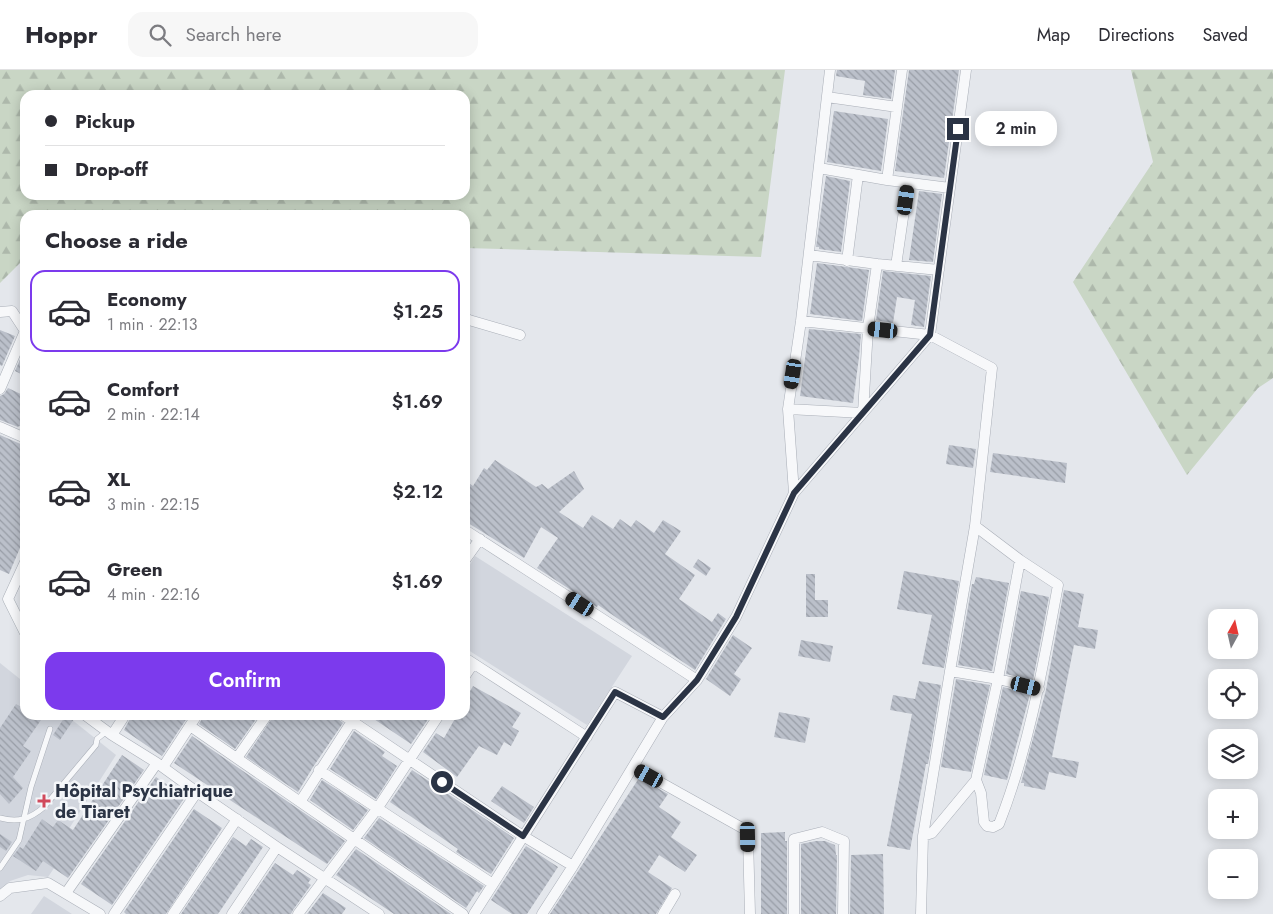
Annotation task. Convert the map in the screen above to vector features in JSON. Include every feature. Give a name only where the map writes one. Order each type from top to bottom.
[{"type":"street","points":[[794,493],[788,409],[801,321],[830,70]]},
{"type":"street","points":[[887,180],[902,70]]},
{"type":"street","points":[[542,914],[663,717],[697,680],[736,617],[794,493],[930,335],[966,70]]},
{"type":"street","points":[[826,97],[897,107]]},
{"type":"street","points":[[818,168],[887,180],[950,188]]},
{"type":"street","points":[[847,260],[858,175]]},
{"type":"street","points":[[896,266],[908,183]]},
{"type":"street","points":[[809,255],[939,270]]},
{"type":"street","points":[[863,413],[868,328],[877,264]]},
{"type":"street","points":[[0,312],[12,311],[20,323]]},
{"type":"street","points":[[470,320],[520,335]]},
{"type":"street","points":[[801,321],[930,335],[992,368],[975,526],[923,836],[921,914]]},
{"type":"street","points":[[0,389],[20,343]]},
{"type":"street","points":[[788,409],[863,413]]},
{"type":"street","points":[[0,427],[20,436]]},
{"type":"street","points":[[975,526],[1020,560],[1058,585],[1039,689],[1010,796],[999,824],[994,827],[987,826],[984,822],[981,793],[976,780]]},
{"type":"street","points":[[470,533],[697,680]]},
{"type":"street","points":[[470,553],[480,539]]},
{"type":"street","points":[[923,836],[932,833],[976,780],[998,679],[1020,560]]},
{"type":"street","points":[[8,599],[20,573]]},
{"type":"street","points":[[0,589],[20,615]]},
{"type":"street","points":[[470,662],[587,736]]},
{"type":"street","points":[[950,671],[998,679],[1039,689]]},
{"type":"street","points":[[474,914],[615,692],[663,717]]},
{"type":"street","points":[[91,720],[379,914]]},
{"type":"street","points":[[109,733],[121,720]]},
{"type":"street","points":[[66,893],[194,720]]},
{"type":"street","points":[[237,758],[264,720]]},
{"type":"street","points":[[300,802],[353,720]]},
{"type":"street","points":[[357,720],[409,760],[523,836],[573,866]]},
{"type":"street","points":[[298,914],[378,809],[436,720]]},
{"type":"street","points":[[190,726],[463,914]]},
{"type":"street","points":[[633,767],[744,829],[748,837],[750,914]]},
{"type":"street","points":[[319,770],[493,884]]},
{"type":"street","points":[[114,914],[197,792]]},
{"type":"street","points":[[173,914],[237,819]]},
{"type":"street","points":[[794,914],[794,839],[822,832],[844,841],[843,914]]},
{"type":"street","points":[[232,914],[277,847]]},
{"type":"street","points":[[0,896],[10,888],[48,883],[100,914]]},
{"type":"street","points":[[663,914],[675,894]]},
{"type":"lane","points":[[0,868],[19,840],[31,787],[50,729]]},
{"type":"lane","points":[[0,818],[13,821],[24,820],[35,815],[44,807],[96,745],[96,739],[109,733]]},
{"type":"shaded area","points":[[475,556],[632,656],[587,725],[470,651],[470,564]]},
{"type":"shaded area","name":"Hôpital Psychiatrique de Tiaret","points":[[0,663],[20,679],[20,720],[72,720],[116,755],[58,846],[65,852],[48,877],[28,875],[10,881],[0,891]]},
{"type":"shaded area","points":[[44,896],[72,914],[31,914]]},
{"type":"green space","points":[[0,70],[785,70],[761,257],[470,248],[470,210],[20,210],[20,263],[0,283]]},
{"type":"green space","points":[[1131,70],[1273,70],[1273,378],[1258,388],[1187,475],[1073,282],[1153,162]]},
{"type":"building","points":[[837,70],[895,70],[891,99],[863,95],[865,81],[836,76]]},
{"type":"building","points":[[909,70],[959,70],[944,178],[895,171]]},
{"type":"building","points":[[834,111],[888,119],[881,171],[827,162]]},
{"type":"building","points":[[826,176],[850,181],[841,252],[816,247]]},
{"type":"building","points":[[919,191],[942,194],[933,262],[909,260]]},
{"type":"building","points":[[817,263],[869,270],[862,321],[810,314]]},
{"type":"building","points":[[883,271],[931,276],[924,327],[911,325],[915,300],[897,297],[893,323],[876,320]]},
{"type":"building","points":[[809,329],[861,334],[853,403],[800,396]]},
{"type":"building","points":[[0,330],[15,336],[2,366],[0,365]]},
{"type":"building","points":[[20,360],[20,374],[15,371]]},
{"type":"building","points":[[8,388],[20,394],[20,426],[0,420],[0,396]]},
{"type":"building","points":[[0,435],[20,444],[20,548],[9,574],[0,570]]},
{"type":"building","points":[[949,445],[976,449],[973,468],[946,464]]},
{"type":"building","points":[[993,453],[1067,463],[1065,483],[990,472]]},
{"type":"building","points":[[495,460],[536,487],[542,484],[548,489],[574,471],[584,489],[559,512],[583,528],[592,515],[613,529],[620,519],[631,527],[636,520],[654,533],[663,520],[681,531],[665,554],[695,575],[679,599],[712,622],[718,613],[726,619],[695,670],[598,605],[597,607],[537,568],[558,538],[541,527],[524,558],[470,524],[470,484],[473,486],[484,468],[487,470]]},
{"type":"building","points":[[698,559],[711,568],[706,576],[693,567]]},
{"type":"building","points":[[904,571],[959,581],[944,668],[922,664],[932,615],[897,609]]},
{"type":"building","points":[[806,574],[815,574],[815,600],[828,600],[828,617],[806,617]]},
{"type":"building","points":[[976,577],[1009,583],[992,671],[958,665],[972,584],[974,584]]},
{"type":"building","points":[[1064,590],[1084,594],[1078,627],[1098,630],[1095,649],[1074,645],[1052,757],[1079,762],[1076,778],[1049,772],[1045,790],[1024,786],[1024,783],[1021,783],[1046,690]]},
{"type":"building","points":[[1021,591],[1049,597],[1033,680],[1006,674]]},
{"type":"building","points":[[733,635],[752,648],[734,674],[741,679],[730,696],[706,679]]},
{"type":"building","points":[[801,640],[833,646],[830,662],[798,656]]},
{"type":"building","points":[[956,679],[990,685],[971,772],[941,767]]},
{"type":"building","points":[[919,681],[941,685],[928,764],[926,764],[910,850],[887,846],[912,714],[890,710],[893,695],[915,699]]},
{"type":"building","points":[[473,686],[521,713],[512,727],[519,731],[511,746],[504,742],[497,755],[479,746],[457,777],[423,752],[436,733],[444,738],[454,720],[470,720],[470,691]]},
{"type":"building","points":[[1003,687],[1030,694],[1007,780],[984,775]]},
{"type":"building","points":[[16,704],[20,706],[20,720],[41,720],[23,746],[31,751],[13,777],[23,788],[9,804],[0,794],[0,728]]},
{"type":"building","points":[[779,712],[810,718],[805,743],[774,737]]},
{"type":"building","points":[[63,720],[73,720],[60,740],[53,735]]},
{"type":"building","points":[[129,720],[186,720],[162,756],[124,730]]},
{"type":"building","points":[[201,720],[255,720],[235,749],[199,724]]},
{"type":"building","points":[[271,720],[339,720],[343,723],[298,792],[246,757]]},
{"type":"building","points":[[375,720],[428,720],[411,744]]},
{"type":"building","points":[[354,731],[385,752],[382,756],[397,766],[376,799],[330,769]]},
{"type":"building","points":[[192,736],[345,841],[327,864],[174,763]]},
{"type":"building","points":[[122,755],[144,770],[68,878],[43,861],[36,871],[13,856],[20,847],[23,849],[42,819],[53,827],[58,820],[73,830]]},
{"type":"building","points":[[412,770],[514,838],[491,874],[456,852],[458,849],[390,802]]},
{"type":"building","points":[[156,777],[185,797],[112,905],[81,884]]},
{"type":"building","points":[[639,778],[668,794],[659,807],[681,822],[671,837],[697,855],[685,872],[659,855],[648,872],[672,888],[656,914],[550,914]]},
{"type":"building","points":[[322,780],[368,810],[353,830],[310,800]]},
{"type":"building","points":[[502,786],[534,807],[524,823],[491,801]]},
{"type":"building","points":[[194,809],[222,828],[166,914],[126,914],[124,912]]},
{"type":"building","points":[[379,818],[484,886],[479,893],[477,891],[466,908],[364,838]]},
{"type":"building","points":[[785,832],[785,841],[787,841],[787,914],[761,914],[761,833]]},
{"type":"building","points":[[0,834],[12,842],[6,851],[0,847]]},
{"type":"building","points":[[233,837],[246,846],[251,839],[263,847],[218,914],[181,914]]},
{"type":"building","points":[[825,841],[835,845],[837,855],[836,914],[801,914],[801,844]]},
{"type":"building","points":[[526,846],[558,867],[527,914],[512,914],[491,900]]},
{"type":"building","points":[[356,849],[451,914],[394,914],[336,875]]},
{"type":"building","points":[[883,854],[884,914],[850,914],[851,855]]},
{"type":"building","points":[[275,863],[293,875],[297,870],[311,879],[308,883],[311,885],[291,914],[240,914]]},
{"type":"building","points":[[323,893],[346,908],[342,914],[307,914]]},
{"type":"place","name":"Hôpital Psychiatrique de Tiaret","points":[[44,801]]},
{"type":"route","points":[[442,782],[523,836],[615,692],[663,717],[697,680],[736,617],[794,493],[930,335],[958,129]]}]
